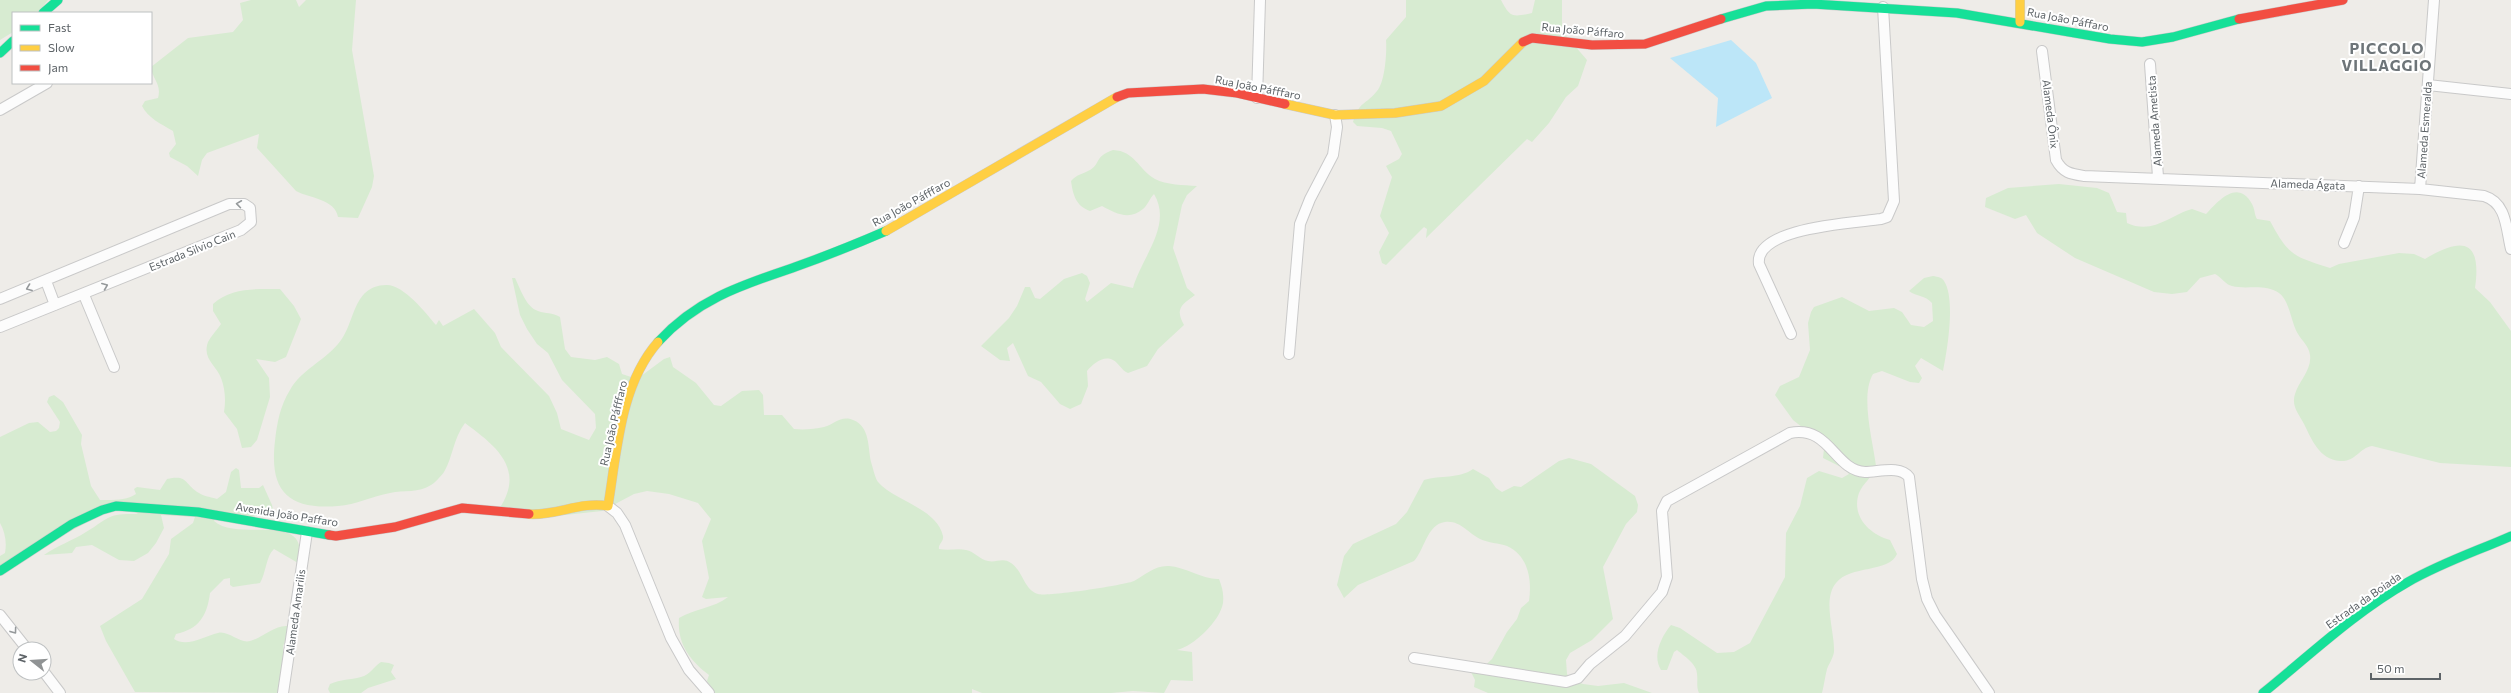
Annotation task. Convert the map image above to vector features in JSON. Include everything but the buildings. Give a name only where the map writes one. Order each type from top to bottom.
[{"type":"street","points":[[44,12],[58,0]]},
{"type":"street","points":[[1257,98],[1260,0]]},
{"type":"street","points":[[2020,0],[2020,22]]},
{"type":"street","name":"Rua João Páffaro","points":[[1348,116],[1424,110],[1441,106],[1466,94],[1484,81],[1521,43],[1532,38],[1592,45],[1645,44],[1696,26],[1752,10],[1788,5],[1825,2],[1957,13],[2020,22],[2110,39],[2142,42],[2173,37],[2293,4],[2343,0]]},
{"type":"street","name":"Alameda Esmeralda","points":[[2420,189],[2434,0]]},
{"type":"street","points":[[1791,334],[1760,264],[1759,258],[1764,248],[1775,240],[1793,232],[1881,219],[1887,217],[1892,208],[1894,200],[1883,7]]},
{"type":"street","points":[[0,38],[12,32]]},
{"type":"street","points":[[0,52],[12,42]]},
{"type":"street","name":"Alameda Ônix","points":[[2042,51],[2056,160],[2060,167],[2068,173]]},
{"type":"street","name":"Alameda Ametista","points":[[2150,64],[2158,177]]},
{"type":"street","points":[[0,110],[45,84]]},
{"type":"street","points":[[2428,85],[2511,94]]},
{"type":"street","name":"Rua João Páfffaro","points":[[608,506],[622,432],[638,373],[654,347],[687,316],[703,304],[735,287],[859,244],[895,227],[1119,95],[1203,89],[1257,98],[1335,115],[1348,116]]},
{"type":"street","points":[[1289,354],[1300,224],[1310,199],[1333,155],[1337,127],[1335,115]]},
{"type":"street","name":"Alameda Ágata","points":[[2068,173],[2084,176],[2158,177],[2420,189],[2492,198],[2502,208],[2511,249]]},
{"type":"street","points":[[2344,243],[2354,218],[2359,186]]},
{"type":"street","name":"Estrada Silvio Cain","points":[[0,299],[229,204],[244,204],[250,208],[251,222],[241,230],[84,295],[0,327]]},
{"type":"street","points":[[46,281],[56,305]]},
{"type":"street","points":[[84,295],[114,367]]},
{"type":"street","points":[[1414,658],[1566,682],[1578,678],[1590,664],[1625,636],[1665,588],[1667,577],[1662,511],[1667,501],[1790,433],[1798,431],[1819,437],[1852,469],[1865,472],[1899,471],[1909,477],[1922,579],[1927,598],[1935,615],[1990,693]]},
{"type":"street","name":"Avenida João Paffaro","points":[[0,571],[88,516],[104,508],[116,506],[198,512],[336,536],[368,532],[462,508],[545,514],[597,504],[608,506]]},
{"type":"street","points":[[608,506],[616,513],[625,525],[679,653],[709,693]]},
{"type":"street","name":"Alameda Amarilis","points":[[283,693],[307,532]]},
{"type":"street","name":"Estrada da Boiada","points":[[2263,693],[2361,613],[2395,590],[2425,574],[2511,536]]},
{"type":"street","points":[[0,615],[21,641]]},
{"type":"street","points":[[51,681],[60,693]]},
{"type":"green space","points":[[0,0],[48,0],[39,12],[12,12],[12,33],[0,40]]},
{"type":"green space","points":[[251,0],[296,0],[299,7],[306,0],[356,0],[352,50],[374,176],[372,187],[358,218],[338,217],[332,206],[321,200],[296,191],[257,148],[259,134],[207,153],[202,160],[198,176],[187,166],[170,157],[169,153],[176,144],[173,131],[151,117],[142,106],[145,101],[158,98],[159,89],[152,71],[152,66],[188,38],[233,32],[243,20],[240,3]]},
{"type":"green space","points":[[1406,0],[1501,0],[1510,13],[1513,15],[1520,15],[1532,13],[1535,0],[1562,0],[1562,31],[1587,60],[1578,86],[1566,97],[1549,123],[1532,142],[1527,139],[1426,238],[1427,229],[1424,227],[1386,265],[1382,263],[1379,252],[1389,233],[1380,216],[1392,177],[1386,166],[1399,159],[1402,154],[1391,131],[1382,128],[1357,126],[1353,122],[1361,106],[1373,96],[1380,87],[1385,67],[1386,40],[1406,17]]},
{"type":"green space","points":[[1113,150],[1120,151],[1131,157],[1149,175],[1159,181],[1197,186],[1187,195],[1182,205],[1173,248],[1187,288],[1195,295],[1181,308],[1180,315],[1184,325],[1158,349],[1147,366],[1128,373],[1113,360],[1102,359],[1098,361],[1087,371],[1088,386],[1081,404],[1070,409],[1060,404],[1041,382],[1028,376],[1013,343],[1007,348],[1010,361],[1000,360],[981,346],[1009,318],[1017,306],[1025,287],[1030,287],[1035,298],[1040,299],[1064,279],[1082,273],[1087,276],[1090,283],[1085,299],[1087,302],[1111,283],[1133,288],[1158,230],[1160,218],[1159,206],[1154,194],[1144,208],[1133,215],[1122,215],[1102,206],[1090,211],[1078,203],[1071,181],[1078,175],[1090,170],[1096,165],[1103,155]]},
{"type":"green space","points":[[2059,184],[2097,188],[2109,193],[2117,212],[2126,213],[2127,223],[2145,227],[2161,223],[2192,209],[2206,214],[2216,203],[2228,194],[2234,192],[2241,193],[2246,196],[2252,204],[2257,219],[2270,221],[2282,241],[2293,253],[2308,261],[2330,268],[2339,264],[2399,253],[2414,254],[2425,259],[2449,247],[2466,247],[2472,251],[2475,260],[2475,288],[2490,302],[2511,331],[2511,467],[2440,463],[2372,446],[2364,449],[2354,457],[2345,461],[2327,457],[2321,453],[2313,442],[2295,406],[2295,394],[2309,366],[2310,355],[2307,346],[2296,329],[2286,301],[2283,297],[2279,293],[2267,288],[2238,287],[2230,285],[2215,274],[2200,278],[2187,292],[2172,294],[2154,292],[2075,258],[2037,233],[2026,215],[2015,219],[1985,207],[1986,198],[2008,188]]},
{"type":"green space","points":[[1933,276],[1940,277],[1948,289],[1950,325],[1943,371],[1921,358],[1915,366],[1922,378],[1919,383],[1910,382],[1882,371],[1873,374],[1869,383],[1867,406],[1868,419],[1876,466],[1875,470],[1859,493],[1857,501],[1858,509],[1860,516],[1869,529],[1890,540],[1897,554],[1893,560],[1886,564],[1842,577],[1832,590],[1829,607],[1834,652],[1827,669],[1822,693],[1699,693],[1695,667],[1690,660],[1677,650],[1674,652],[1667,670],[1661,670],[1657,659],[1659,647],[1664,635],[1671,625],[1680,628],[1717,653],[1734,652],[1750,643],[1785,577],[1786,533],[1800,506],[1807,478],[1819,471],[1842,478],[1849,474],[1845,469],[1823,458],[1824,449],[1821,442],[1793,420],[1775,395],[1780,386],[1799,377],[1810,350],[1808,323],[1814,307],[1842,297],[1869,311],[1894,308],[1902,312],[1911,325],[1924,327],[1933,321],[1932,303],[1929,300],[1909,291],[1924,278]]},
{"type":"green space","points":[[512,278],[515,278],[524,298],[530,306],[541,312],[554,314],[560,317],[565,349],[571,357],[595,360],[607,357],[619,364],[622,374],[637,379],[664,359],[670,357],[673,367],[696,383],[714,405],[721,406],[742,391],[759,390],[763,395],[764,415],[782,415],[794,429],[824,427],[841,419],[849,419],[859,423],[863,427],[867,438],[871,462],[878,482],[894,495],[933,518],[939,526],[943,536],[939,549],[966,550],[985,560],[1008,561],[1015,566],[1026,585],[1033,592],[1044,594],[1070,592],[1128,583],[1150,571],[1164,566],[1175,567],[1208,578],[1219,579],[1223,603],[1217,617],[1212,625],[1191,644],[1177,650],[1192,652],[1193,681],[1171,680],[1164,693],[1133,691],[1111,693],[982,693],[972,689],[972,693],[715,693],[707,681],[709,675],[690,657],[682,643],[679,627],[679,618],[691,612],[717,604],[728,597],[706,599],[702,597],[709,578],[702,541],[711,519],[698,503],[669,494],[647,491],[634,494],[602,511],[556,516],[499,509],[507,495],[509,482],[508,470],[504,460],[496,450],[465,423],[455,442],[444,472],[434,483],[426,488],[383,494],[351,504],[338,506],[306,505],[286,494],[279,485],[275,473],[274,458],[275,441],[281,408],[300,377],[326,356],[344,336],[360,299],[366,292],[375,287],[386,285],[400,289],[407,294],[436,325],[439,320],[443,326],[474,309],[495,333],[501,347],[549,396],[557,413],[561,429],[589,440],[596,428],[595,414],[562,380],[548,353],[537,344],[527,329],[520,315]]},
{"type":"green space","points":[[253,289],[280,289],[294,306],[301,319],[286,357],[275,362],[256,359],[269,378],[270,397],[257,440],[251,447],[242,448],[237,429],[224,412],[225,395],[221,378],[210,362],[207,353],[208,342],[221,324],[213,311],[213,304],[220,298],[236,292]]},
{"type":"green space","points":[[54,395],[63,402],[82,435],[81,444],[91,486],[100,500],[119,500],[128,498],[136,494],[134,489],[137,487],[160,490],[167,479],[174,478],[182,479],[201,494],[217,499],[226,492],[231,472],[236,468],[239,470],[241,488],[259,488],[263,485],[272,505],[274,515],[216,518],[214,521],[225,527],[284,532],[294,537],[299,547],[298,563],[274,549],[269,556],[260,583],[233,587],[230,585],[230,578],[224,579],[210,593],[204,615],[196,625],[191,629],[176,634],[174,639],[190,642],[213,634],[226,633],[242,641],[250,641],[282,626],[287,626],[288,630],[283,647],[285,671],[281,693],[135,692],[106,641],[100,626],[142,599],[169,554],[171,539],[193,523],[195,517],[161,515],[164,528],[156,543],[148,553],[134,561],[119,560],[92,545],[76,547],[72,553],[44,555],[54,548],[81,535],[109,517],[120,514],[138,514],[120,504],[0,570],[0,556],[5,553],[6,541],[0,523],[0,437],[29,423],[38,422],[50,432],[56,431],[59,428],[60,422],[47,402],[49,397]]},
{"type":"green space","points":[[1569,458],[1591,464],[1635,496],[1638,505],[1637,512],[1626,524],[1603,567],[1613,619],[1592,640],[1570,653],[1566,660],[1567,674],[1572,680],[1583,684],[1598,686],[1624,683],[1652,693],[1488,693],[1474,687],[1475,680],[1471,672],[1477,673],[1492,659],[1507,632],[1517,619],[1521,608],[1529,601],[1530,585],[1524,563],[1514,550],[1501,544],[1480,539],[1455,523],[1445,522],[1434,528],[1426,538],[1414,561],[1358,585],[1344,598],[1337,585],[1344,556],[1353,544],[1396,524],[1407,512],[1424,480],[1456,476],[1473,469],[1489,478],[1496,488],[1502,492],[1514,486],[1521,487],[1559,461]]},
{"type":"green space","points":[[381,662],[394,665],[391,672],[396,679],[368,688],[361,693],[330,693],[328,689],[330,684],[364,676]]},
{"type":"water","points":[[1731,40],[1756,63],[1772,98],[1716,127],[1718,98],[1670,58]]},
{"type":"traffic: fast","points":[[44,12],[58,0]]},
{"type":"traffic: fast","points":[[1721,19],[1766,6],[1813,4],[1957,13],[2110,39],[2142,42],[2173,37],[2239,19]]},
{"type":"traffic: fast","points":[[0,53],[12,42]]},
{"type":"traffic: fast","points":[[658,342],[688,315],[721,295],[886,231]]},
{"type":"traffic: fast","points":[[0,571],[72,524],[102,510],[116,506],[198,512],[329,535]]},
{"type":"traffic: fast","points":[[2263,693],[2333,634],[2388,594],[2433,569],[2511,536]]},
{"type":"traffic: slow","points":[[2020,0],[2020,22]]},
{"type":"traffic: slow","points":[[1285,104],[1335,115],[1395,113],[1441,106],[1484,81],[1523,42]]},
{"type":"traffic: slow","points":[[886,231],[1117,97]]},
{"type":"traffic: slow","points":[[529,514],[549,513],[588,505],[608,506],[622,420],[628,399],[635,378],[645,359],[658,342]]},
{"type":"traffic: jam","points":[[2239,19],[2343,0]]},
{"type":"traffic: jam","points":[[1523,42],[1532,38],[1592,45],[1645,44],[1721,19]]},
{"type":"traffic: jam","points":[[1117,97],[1128,93],[1203,89],[1237,93],[1285,104]]},
{"type":"traffic: jam","points":[[329,535],[336,536],[395,527],[462,508],[529,514]]},
{"type":"district","name":"PICCOLO VILLAGGIO","points":[[2387,56]]}]
